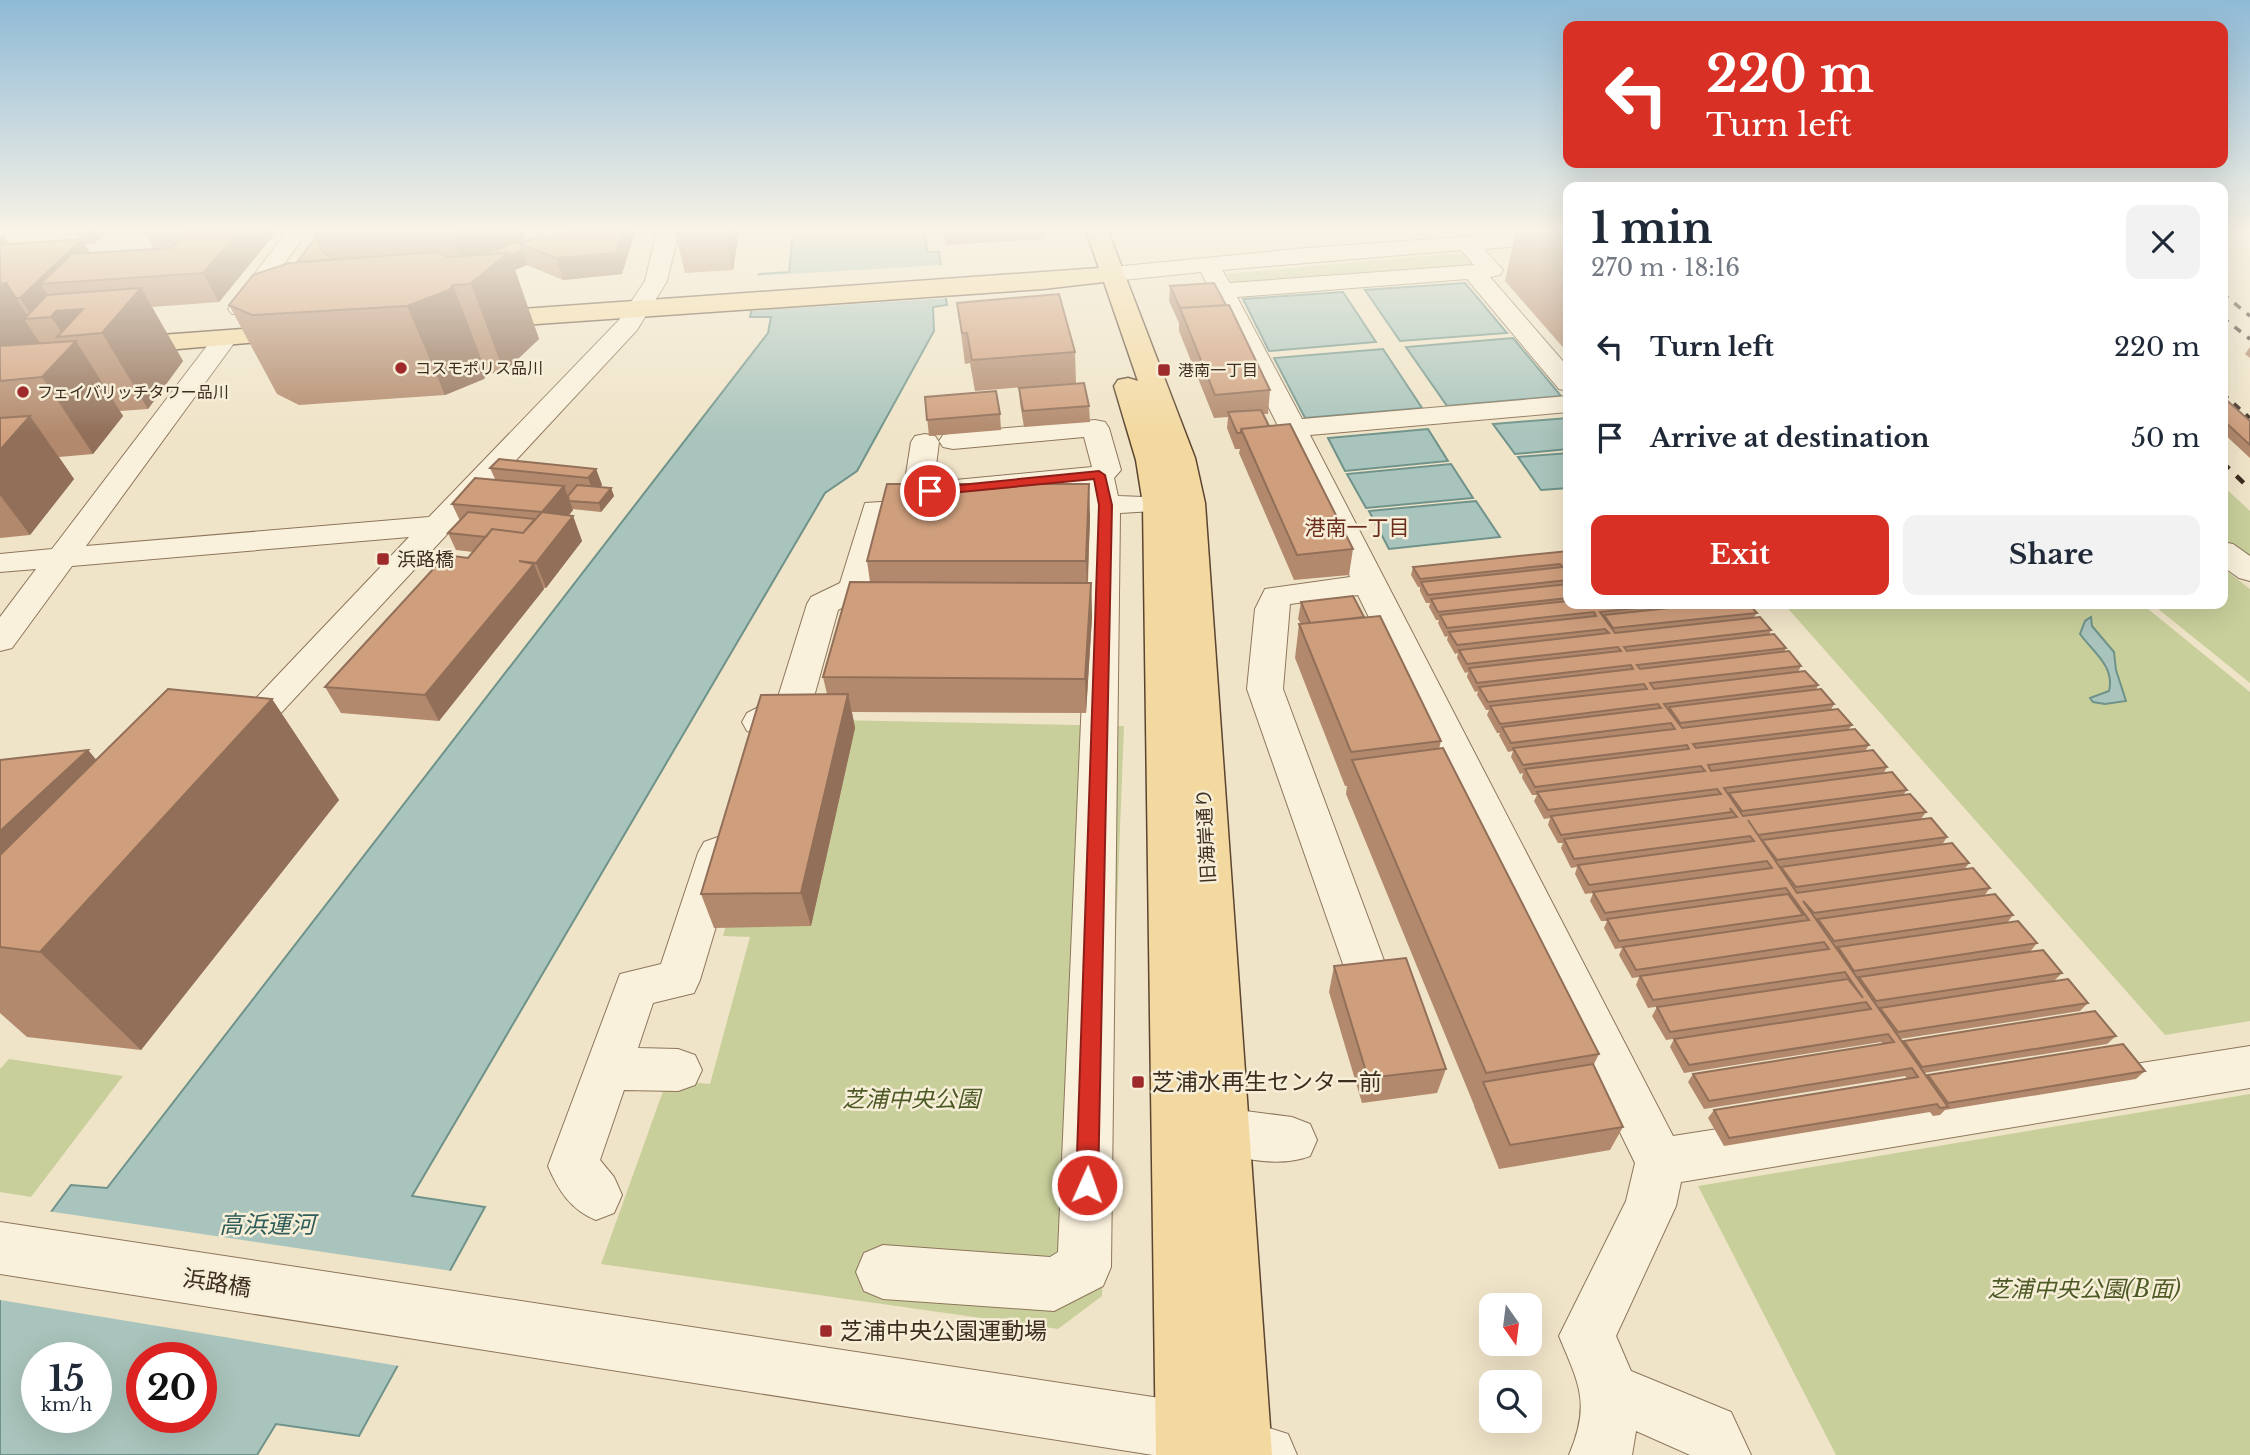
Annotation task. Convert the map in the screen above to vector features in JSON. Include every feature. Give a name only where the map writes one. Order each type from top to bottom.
[{"type":"main road","points":[[462,314],[678,299]]},
{"type":"main road","name":"旧海岸通り","points":[[1106,299],[1159,504],[1224,1448]]},
{"type":"main road","name":"旧海岸通り","points":[[1113,299],[1180,458],[1189,503],[1223,1131],[1224,1448]]},
{"type":"main road","points":[[101,339],[318,323]]},
{"type":"street","points":[[0,640],[250,299]]},
{"type":"street","points":[[1226,299],[1360,558],[1369,584],[1660,1162],[1650,1206],[1587,1336],[1611,1391],[1604,1452],[1600,1455]]},
{"type":"street","points":[[1496,299],[1563,377]]},
{"type":"street","points":[[221,753],[439,525],[645,301]]},
{"type":"street","points":[[1293,428],[1563,404]]},
{"type":"street","points":[[883,1272],[1054,1284],[1084,1267],[1094,486],[1063,430],[939,441],[919,487],[930,491],[1094,486],[1159,504]]},
{"type":"street","points":[[751,748],[759,722],[794,704],[823,604],[855,588],[876,509],[1094,486]]},
{"type":"street","points":[[0,563],[439,525]]},
{"type":"street","points":[[2228,555],[2250,571]]},
{"type":"street","points":[[1367,974],[1265,689],[1272,609],[1277,596],[1369,584]]},
{"type":"street","points":[[596,1195],[573,1166],[607,1068],[636,987],[678,980],[726,825]]},
{"type":"street","points":[[1660,1162],[2250,1067]]},
{"type":"street","points":[[607,1068],[678,1070]]},
{"type":"street","points":[[1223,1131],[1292,1140]]},
{"type":"street","name":"浜路橋","points":[[2,1249],[431,1316],[1224,1448]]},
{"type":"street","points":[[1611,1391],[1710,1433],[1721,1455]]},
{"type":"green space","points":[[2228,491],[2250,511],[2250,561],[2228,545]]},
{"type":"green space","points":[[2228,572],[2250,589],[2250,683],[2158,609],[2228,609]]},
{"type":"green space","points":[[1788,609],[2148,609],[2250,692],[2250,1021],[2165,1035]]},
{"type":"green space","name":"芝浦中央公園","points":[[784,719],[1124,726],[1102,1296],[1058,1329],[601,1264],[667,1080],[710,1084],[750,937],[723,936]]},
{"type":"green space","points":[[9,1059],[123,1076],[31,1197],[0,1192],[0,1069]]},
{"type":"green space","name":"芝浦中央公園(B面)","points":[[2250,1094],[2250,1455],[1836,1455],[1698,1186]]},
{"type":"water","name":"高浜運河","points":[[754,299],[946,299],[947,305],[933,307],[934,331],[857,471],[825,493],[412,1196],[485,1207],[359,1436],[276,1424],[257,1455],[0,1455],[0,1281],[71,1185],[107,1188],[768,333],[771,317],[750,317]]},
{"type":"water","points":[[1243,299],[1348,299],[1376,342],[1269,351]]},
{"type":"water","points":[[1371,299],[1478,299],[1507,333],[1400,341]]},
{"type":"water","points":[[1513,338],[1561,396],[1447,406],[1406,347]]},
{"type":"water","points":[[1383,349],[1422,408],[1305,418],[1274,358]]},
{"type":"water","points":[[1563,418],[1563,449],[1515,454],[1493,424]]},
{"type":"water","points":[[1428,429],[1448,461],[1345,471],[1328,438]]},
{"type":"water","points":[[1563,453],[1563,488],[1541,490],[1518,457]]},
{"type":"water","points":[[1451,464],[1473,498],[1366,508],[1347,474]]},
{"type":"water","points":[[1476,501],[1500,537],[1389,549],[1369,511]]},
{"type":"water","points":[[2091,617],[2092,626],[2114,652],[2116,670],[2126,701],[2105,704],[2093,702],[2090,698],[2109,691],[2110,682],[2102,660],[2080,634],[2085,621]]},
{"type":"pier","points":[[750,299],[935,299],[748,311]]},
{"type":"pier","points":[[47,1211],[452,1271],[399,1366],[0,1300],[0,1276]]},
{"type":"building","points":[[43,299],[132,299],[102,333],[57,337],[83,309],[56,311],[51,317],[24,319]]},
{"type":"building","points":[[234,299],[426,299],[407,306],[252,315],[229,305]]},
{"type":"building","points":[[1003,299],[1060,299],[1075,352],[972,360],[967,333],[962,333],[957,303]]},
{"type":"building","points":[[1176,299],[1223,299],[1226,305],[1180,308]]},
{"type":"building","points":[[1229,305],[1270,390],[1215,395],[1180,308]]},
{"type":"building","points":[[76,341],[42,377],[0,381],[0,346]]},
{"type":"building","points":[[1084,383],[1089,406],[1023,411],[1019,388]]},
{"type":"building","points":[[996,391],[1000,414],[927,420],[925,397]]},
{"type":"building","points":[[2228,401],[2250,421],[2250,445],[2228,425]]},
{"type":"building","points":[[1261,410],[1269,426],[1241,429],[1241,433],[1237,433],[1228,412]]},
{"type":"building","points":[[30,416],[0,450],[0,418]]},
{"type":"building","points":[[1290,424],[1353,549],[1297,555],[1241,429]]},
{"type":"building","points":[[499,459],[596,469],[588,478],[490,468]]},
{"type":"building","points":[[475,478],[564,486],[542,512],[452,504]]},
{"type":"building","points":[[887,484],[1089,484],[1086,561],[867,561]]},
{"type":"building","points":[[577,485],[611,488],[599,503],[569,501],[568,496]]},
{"type":"building","points":[[468,512],[535,519],[523,533],[492,529],[486,537],[448,533]]},
{"type":"building","points":[[542,512],[573,516],[536,563],[519,561],[534,564],[425,695],[325,687],[446,555],[468,558],[492,529],[523,533]]},
{"type":"building","points":[[1563,552],[1563,567],[1560,564],[1420,579],[1413,567]]},
{"type":"building","points":[[1563,567],[1563,581],[1428,595],[1421,582]]},
{"type":"building","points":[[850,582],[1091,583],[1085,679],[823,677]]},
{"type":"building","points":[[1563,585],[1563,599],[1438,612],[1431,599]]},
{"type":"building","points":[[1353,596],[1364,617],[1310,623],[1301,602]]},
{"type":"building","points":[[1563,602],[1563,609],[1627,609],[1600,612],[1615,633],[1760,617],[1771,630],[1624,647],[1627,651],[1774,634],[1786,648],[1637,665],[1640,669],[1789,651],[1801,666],[1650,683],[1654,689],[1805,671],[1818,685],[1664,704],[1682,728],[1838,709],[1852,725],[1693,744],[1696,748],[1855,729],[1869,745],[1708,765],[1711,771],[1873,750],[1887,767],[1724,788],[1743,816],[1910,794],[1926,812],[1758,835],[1797,893],[1973,868],[1990,888],[1814,913],[1803,901],[1948,1107],[1940,1108],[1937,1104],[1729,1138],[1714,1110],[1918,1077],[1912,1068],[1709,1101],[1693,1074],[1894,1042],[1888,1034],[1689,1065],[1674,1039],[1871,1009],[1866,1002],[1670,1032],[1657,1007],[1848,979],[1863,998],[1845,972],[1653,1000],[1640,976],[1829,949],[1824,942],[1636,970],[1623,947],[1809,920],[1786,888],[1605,913],[1593,892],[1772,868],[1767,861],[1589,885],[1578,865],[1754,841],[1750,836],[1574,859],[1564,839],[1737,817],[1730,808],[1732,812],[1561,835],[1551,816],[1721,794],[1717,789],[1548,810],[1537,792],[1705,771],[1701,766],[1535,787],[1525,769],[1689,749],[1687,745],[1523,765],[1513,748],[1675,729],[1671,723],[1511,743],[1502,727],[1661,708],[1658,704],[1500,724],[1490,706],[1647,689],[1644,684],[1488,702],[1479,687],[1633,669],[1631,665],[1477,683],[1469,668],[1621,651],[1618,647],[1467,664],[1459,650],[1609,633],[1605,629],[1457,645],[1449,632],[1596,616],[1594,612],[1447,628],[1440,615]]},
{"type":"building","points":[[1660,609],[1753,609],[1757,613],[1613,628],[1604,615]]},
{"type":"building","points":[[1380,616],[1441,741],[1351,752],[1299,624]]},
{"type":"building","points":[[168,689],[272,699],[40,952],[0,947],[0,855]]},
{"type":"building","points":[[1821,689],[1834,704],[1680,723],[1669,707]]},
{"type":"building","points":[[848,694],[801,893],[701,894],[761,695]]},
{"type":"building","points":[[1443,748],[1599,1054],[1486,1073],[1352,760]]},
{"type":"building","points":[[88,750],[0,831],[0,760]]},
{"type":"building","points":[[1892,772],[1907,790],[1742,811],[1729,793]]},
{"type":"building","points":[[1931,818],[1947,837],[1777,860],[1762,840]]},
{"type":"building","points":[[1952,843],[1969,863],[1796,887],[1781,867]]},
{"type":"building","points":[[1788,894],[1803,915],[1619,941],[1607,919]]},
{"type":"building","points":[[1995,894],[2013,915],[1834,941],[1818,919]]},
{"type":"building","points":[[2018,921],[2037,943],[1854,971],[1838,947]]},
{"type":"building","points":[[2043,950],[2062,973],[1876,1001],[1859,977]]},
{"type":"building","points":[[1406,958],[1446,1069],[1368,1078],[1334,966]]},
{"type":"building","points":[[2068,979],[2088,1003],[1898,1032],[1880,1008]]},
{"type":"building","points":[[2095,1011],[2116,1036],[1922,1067],[1904,1041]]},
{"type":"building","points":[[2123,1044],[2145,1071],[1948,1103],[1928,1075]]},
{"type":"building","points":[[1593,1064],[1623,1127],[1510,1145],[1483,1082]]},
{"type":"railway","points":[[2229,299],[2250,316]]},
{"type":"railway","points":[[2228,322],[2250,339]]},
{"type":"railway","points":[[2228,398],[2250,418]]},
{"type":"railway","points":[[2228,468],[2250,489]]},
{"type":"place","name":"コスモポリス品川","points":[[401,368]]},
{"type":"place","name":"港南一丁目","points":[[1164,370]]},
{"type":"place","name":"フェイバリッチタワー品川","points":[[23,392]]},
{"type":"place","name":"浜路橋","points":[[383,559]]},
{"type":"place","name":"芝浦水再生センター前","points":[[1138,1082]]},
{"type":"place","name":"芝浦中央公園運動場","points":[[826,1331]]},
{"type":"district","name":"港南一丁目","points":[[1357,528]]},
{"type":"route","points":[[930,491],[1099,475],[1105,505],[1087,1185]]}]
